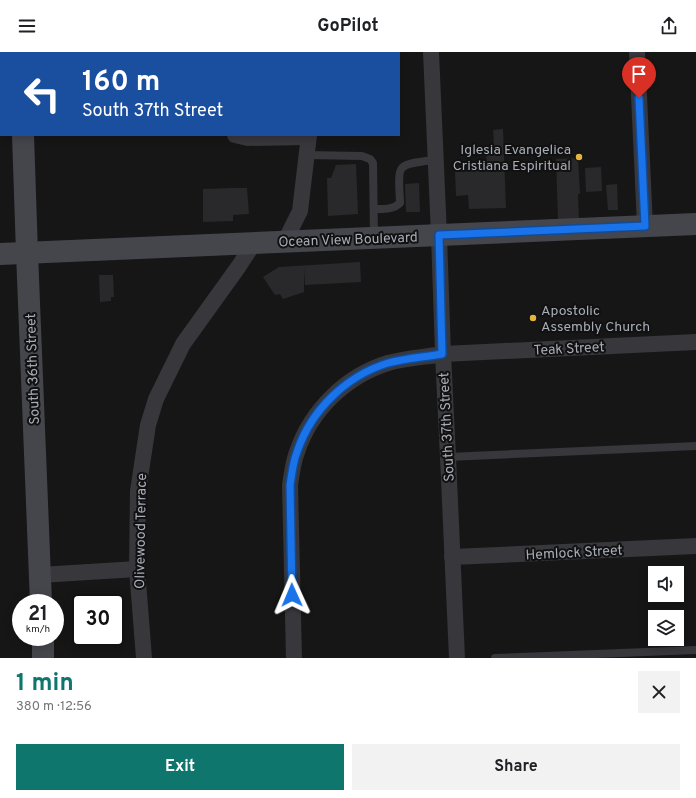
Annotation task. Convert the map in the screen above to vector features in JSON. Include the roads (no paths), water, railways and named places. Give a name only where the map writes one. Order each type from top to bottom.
[{"type":"main road","name":"South 36th Street","points":[[23,136],[41,594]]},
{"type":"main road","name":"Ocean View Boulevard","points":[[0,254],[696,224]]},
{"type":"main road","points":[[43,646],[44,658]]},
{"type":"street","name":"South 37th Street","points":[[431,52],[439,235],[442,354],[457,658]]},
{"type":"street","points":[[637,52],[645,226]]},
{"type":"street","points":[[239,136],[248,138],[309,136],[300,211],[285,241]]},
{"type":"street","name":"Olivewood Terrace","points":[[144,658],[137,569],[138,491],[148,425],[156,399],[183,344],[254,243]]},
{"type":"street","name":"Teak Street","points":[[294,658],[290,485],[292,468],[303,436],[312,421],[333,395],[345,385],[359,376],[389,363],[442,354],[696,342]]},
{"type":"street","name":"Hemlock Street","points":[[452,557],[696,546]]},
{"type":"street","points":[[40,575],[137,569]]},
{"type":"lane","points":[[306,155],[362,156],[370,159],[373,163],[374,238]]},
{"type":"lane","points":[[374,209],[391,208],[400,203],[399,173],[402,168],[409,164],[436,160]]},
{"type":"lane","points":[[448,457],[696,446]]},
{"type":"lane","points":[[495,658],[696,650]]},
{"type":"place","name":"Iglesia Evangelica Cristiana Espiritual","points":[[579,157]]},
{"type":"place","name":"Apostolic Assembly Church","points":[[533,318]]}]
